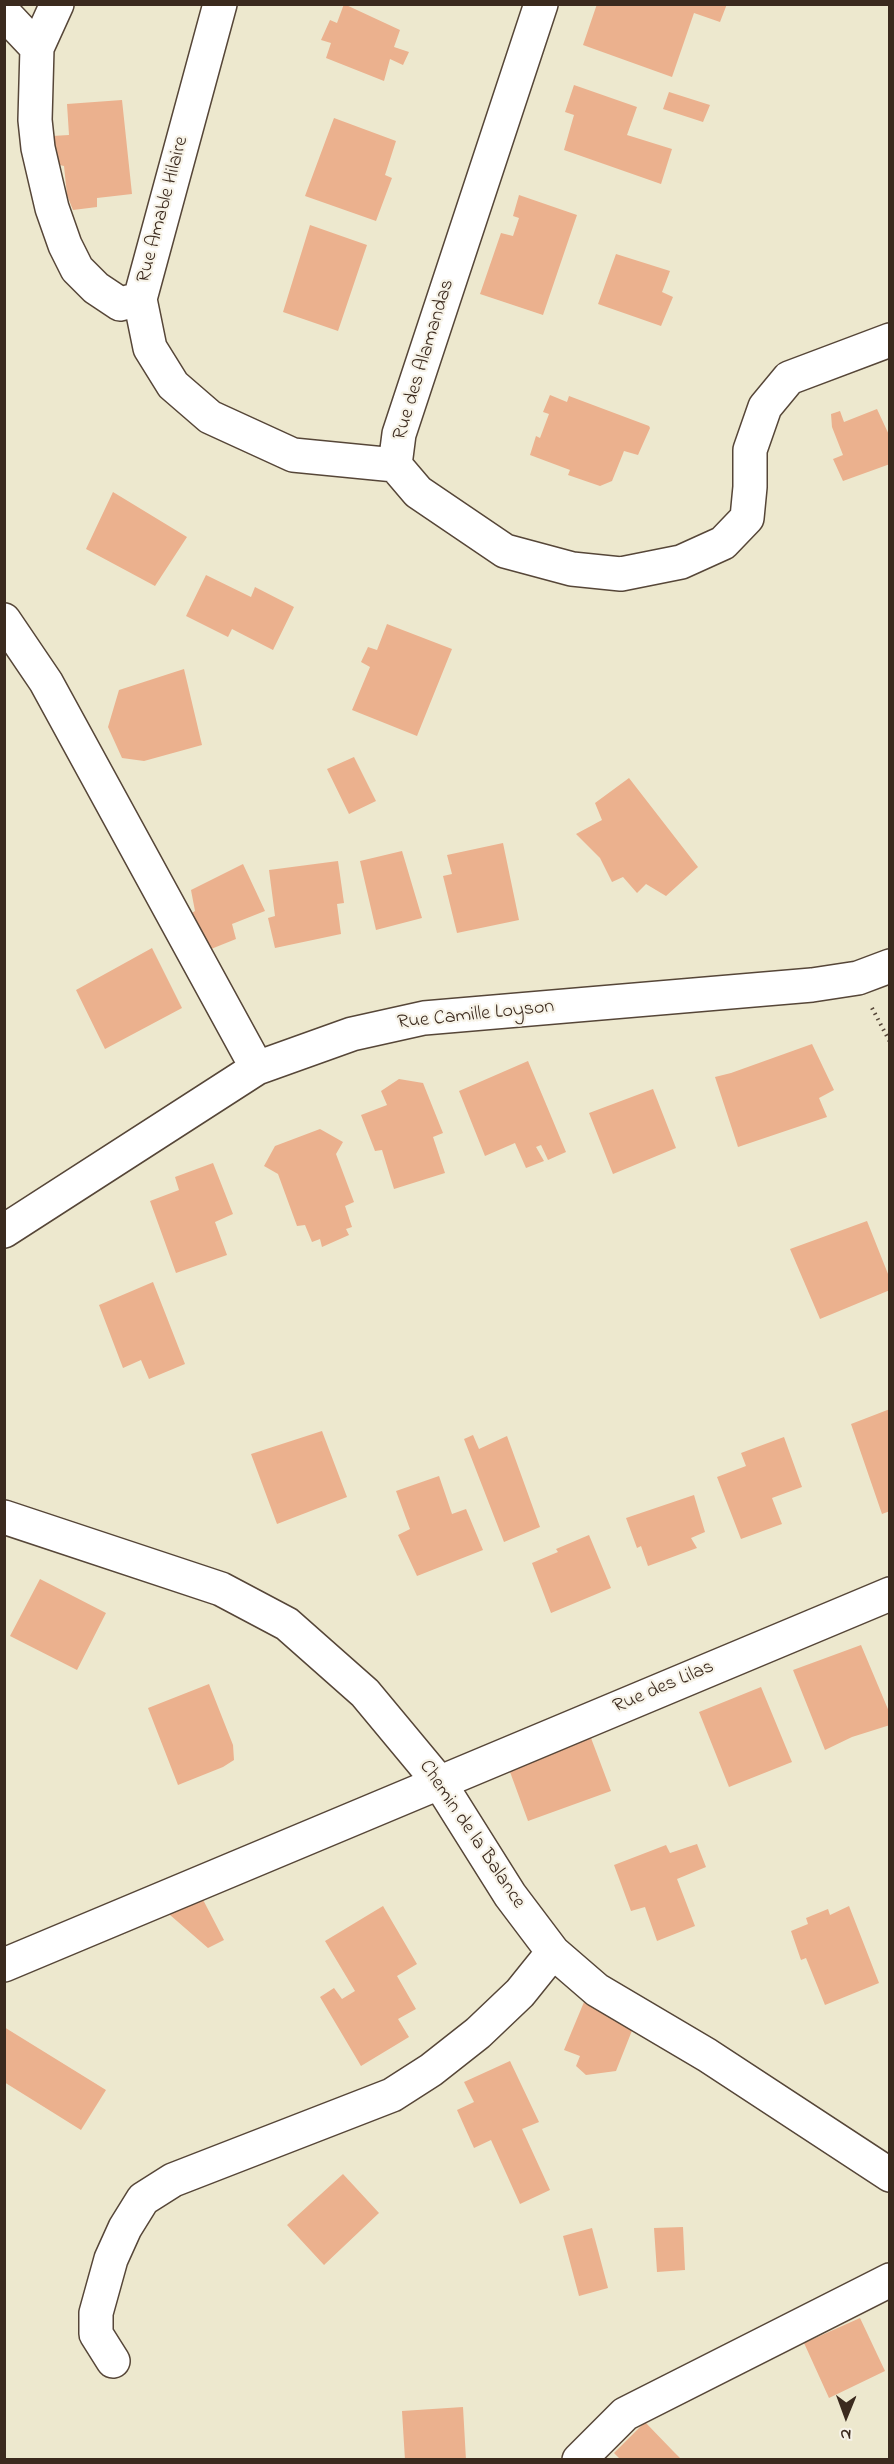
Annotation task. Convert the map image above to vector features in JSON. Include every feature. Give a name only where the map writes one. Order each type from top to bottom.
[{"type":"street","points":[[57,4],[37,48],[35,120],[38,148],[52,208],[65,245],[77,269],[96,288],[120,304],[140,299]]},
{"type":"street","name":"Rue Amable Hilaire","points":[[220,4],[140,299],[150,348],[173,385],[210,417],[293,455],[395,465]]},
{"type":"street","name":"Rue des Alamandas","points":[[541,4],[399,434],[395,465],[418,492],[505,551],[572,569],[621,574],[681,562],[723,543],[747,518],[750,450],[765,407],[789,378],[890,339]]},
{"type":"street","points":[[4,14],[37,48]]},
{"type":"street","points":[[4,620],[46,682],[257,1068]]},
{"type":"street","name":"Rue Camille Loyson","points":[[4,1231],[257,1068],[352,1034],[424,1018],[812,985],[858,978],[890,966]]},
{"type":"street","name":"Chemin de la Balance","points":[[4,1517],[221,1589],[287,1624],[365,1693],[439,1782],[510,1895],[553,1952],[597,1990],[707,2055],[808,2119],[890,2175]]},
{"type":"street","name":"Rue des Lilas","points":[[4,1965],[890,1594]]},
{"type":"street","points":[[113,2361],[96,2334],[96,2313],[111,2259],[143,2199],[173,2180],[392,2095],[431,2070],[478,2033],[520,1993],[553,1952]]},
{"type":"street","points":[[579,2460],[625,2414],[890,2280]]},
{"type":"building","points":[[344,4],[400,30],[394,47],[409,52],[403,65],[390,59],[384,81],[326,58],[331,43],[321,40],[330,20],[337,23]]},
{"type":"building","points":[[597,4],[727,4],[720,22],[694,13],[672,77],[583,45]]},
{"type":"building","points":[[574,85],[637,107],[627,135],[672,149],[661,184],[564,150],[574,115],[565,112]]},
{"type":"building","points":[[669,92],[710,105],[703,122],[663,109]]},
{"type":"building","points":[[122,100],[132,194],[97,198],[97,207],[73,210],[67,195],[64,166],[55,164],[52,136],[69,135],[67,104]]},
{"type":"building","points":[[334,118],[396,141],[385,175],[392,178],[376,221],[305,196]]},
{"type":"building","points":[[519,195],[577,215],[543,315],[480,294],[501,233],[513,236],[519,218],[513,216]]},
{"type":"building","points":[[310,225],[367,245],[338,331],[283,312]]},
{"type":"building","points":[[616,254],[670,271],[662,292],[673,297],[661,326],[598,304]]},
{"type":"building","points":[[550,395],[567,402],[569,396],[649,426],[638,455],[624,451],[612,481],[600,486],[568,475],[570,470],[530,455],[536,436],[540,438],[549,414],[543,412]]},
{"type":"building","points":[[877,409],[890,437],[890,464],[843,481],[833,459],[843,455],[832,427],[831,414],[840,411],[844,422]]},
{"type":"building","points":[[113,492],[187,537],[155,586],[86,549]]},
{"type":"building","points":[[206,575],[251,597],[255,587],[294,607],[273,650],[232,629],[228,637],[186,616]]},
{"type":"building","points":[[387,624],[452,649],[417,736],[352,710],[370,667],[361,662],[368,647],[377,650]]},
{"type":"building","points":[[184,669],[202,745],[144,761],[122,758],[108,727],[119,690]]},
{"type":"building","points":[[354,757],[376,801],[349,814],[327,769]]},
{"type":"building","points":[[629,778],[698,867],[666,896],[646,884],[637,893],[623,877],[612,882],[600,858],[576,834],[602,820],[595,803]]},
{"type":"building","points":[[503,843],[519,920],[457,933],[443,876],[452,874],[447,855]]},
{"type":"building","points":[[402,851],[422,918],[376,930],[360,861]]},
{"type":"building","points":[[338,861],[344,903],[337,904],[341,934],[275,948],[268,918],[275,916],[269,870]]},
{"type":"building","points":[[243,864],[265,911],[232,924],[236,939],[206,951],[184,918],[195,911],[191,890]]},
{"type":"building","points":[[152,948],[182,1008],[105,1049],[76,990]]},
{"type":"building","points":[[812,1044],[834,1090],[819,1098],[827,1117],[738,1147],[715,1077]]},
{"type":"building","points":[[528,1061],[566,1152],[548,1160],[541,1145],[536,1147],[544,1161],[526,1168],[515,1143],[485,1156],[459,1091]]},
{"type":"building","points":[[399,1079],[423,1083],[443,1133],[433,1137],[445,1173],[394,1189],[382,1150],[375,1151],[361,1115],[387,1105],[381,1091]]},
{"type":"building","points":[[653,1089],[676,1148],[613,1174],[589,1113]]},
{"type":"building","points":[[320,1129],[343,1142],[336,1154],[354,1202],[345,1206],[352,1227],[346,1229],[349,1235],[322,1247],[320,1239],[312,1242],[305,1225],[297,1226],[278,1174],[264,1166],[275,1146]]},
{"type":"building","points":[[213,1163],[233,1214],[215,1222],[227,1255],[176,1273],[150,1201],[179,1190],[175,1177]]},
{"type":"building","points":[[867,1221],[890,1279],[890,1290],[820,1319],[790,1249]]},
{"type":"building","points":[[153,1282],[185,1364],[149,1379],[141,1360],[123,1368],[99,1305]]},
{"type":"building","points":[[890,1409],[890,1511],[882,1514],[851,1424]]},
{"type":"building","points":[[322,1431],[347,1497],[277,1524],[251,1454]]},
{"type":"building","points":[[473,1435],[479,1449],[507,1436],[540,1527],[504,1542],[464,1439]]},
{"type":"building","points":[[784,1437],[802,1487],[772,1498],[782,1524],[741,1539],[717,1477],[746,1466],[741,1453]]},
{"type":"building","points":[[439,1476],[452,1514],[466,1509],[483,1550],[417,1576],[398,1535],[410,1529],[396,1491]]},
{"type":"building","points":[[694,1495],[705,1532],[691,1538],[697,1548],[648,1566],[641,1546],[637,1548],[626,1518]]},
{"type":"building","points":[[589,1535],[611,1588],[551,1613],[532,1563],[558,1552],[556,1549]]},
{"type":"building","points":[[40,1579],[106,1613],[77,1670],[10,1636]]},
{"type":"building","points":[[861,1645],[890,1714],[890,1725],[852,1737],[825,1750],[793,1670]]},
{"type":"building","points":[[209,1684],[233,1745],[234,1760],[223,1767],[178,1785],[148,1708]]},
{"type":"building","points":[[761,1687],[792,1762],[729,1787],[699,1712]]},
{"type":"building","points":[[591,1738],[611,1791],[528,1821],[506,1761],[565,1748]]},
{"type":"building","points":[[697,1844],[706,1867],[677,1879],[695,1926],[657,1941],[645,1907],[631,1911],[614,1865],[666,1845],[670,1853]]},
{"type":"building","points":[[230,1851],[240,1870],[199,1892],[224,1940],[208,1948],[147,1895]]},
{"type":"building","points":[[383,1906],[417,1964],[397,1976],[416,2009],[398,2019],[409,2037],[361,2066],[320,1997],[334,1988],[342,1999],[355,1991],[325,1941]]},
{"type":"building","points":[[849,1906],[879,1983],[825,2005],[806,1958],[801,1960],[791,1931],[808,1924],[806,1918],[828,1909],[830,1915]]},
{"type":"building","points":[[584,2002],[635,2023],[616,2071],[586,2075],[576,2066],[580,2056],[564,2050]]},
{"type":"building","points":[[4,2027],[106,2090],[81,2130],[4,2082]]},
{"type":"building","points":[[510,2061],[539,2122],[522,2129],[550,2190],[520,2204],[491,2140],[474,2148],[457,2110],[474,2102],[464,2082]]},
{"type":"building","points":[[343,2174],[379,2213],[324,2265],[287,2225]]},
{"type":"building","points":[[683,2227],[685,2270],[657,2272],[654,2228]]},
{"type":"building","points":[[592,2228],[608,2288],[579,2296],[563,2236]]},
{"type":"building","points":[[860,2318],[885,2371],[829,2398],[804,2343]]},
{"type":"building","points":[[463,2407],[466,2460],[405,2460],[402,2411]]},
{"type":"building","points":[[645,2422],[682,2460],[621,2460],[614,2453]]}]
